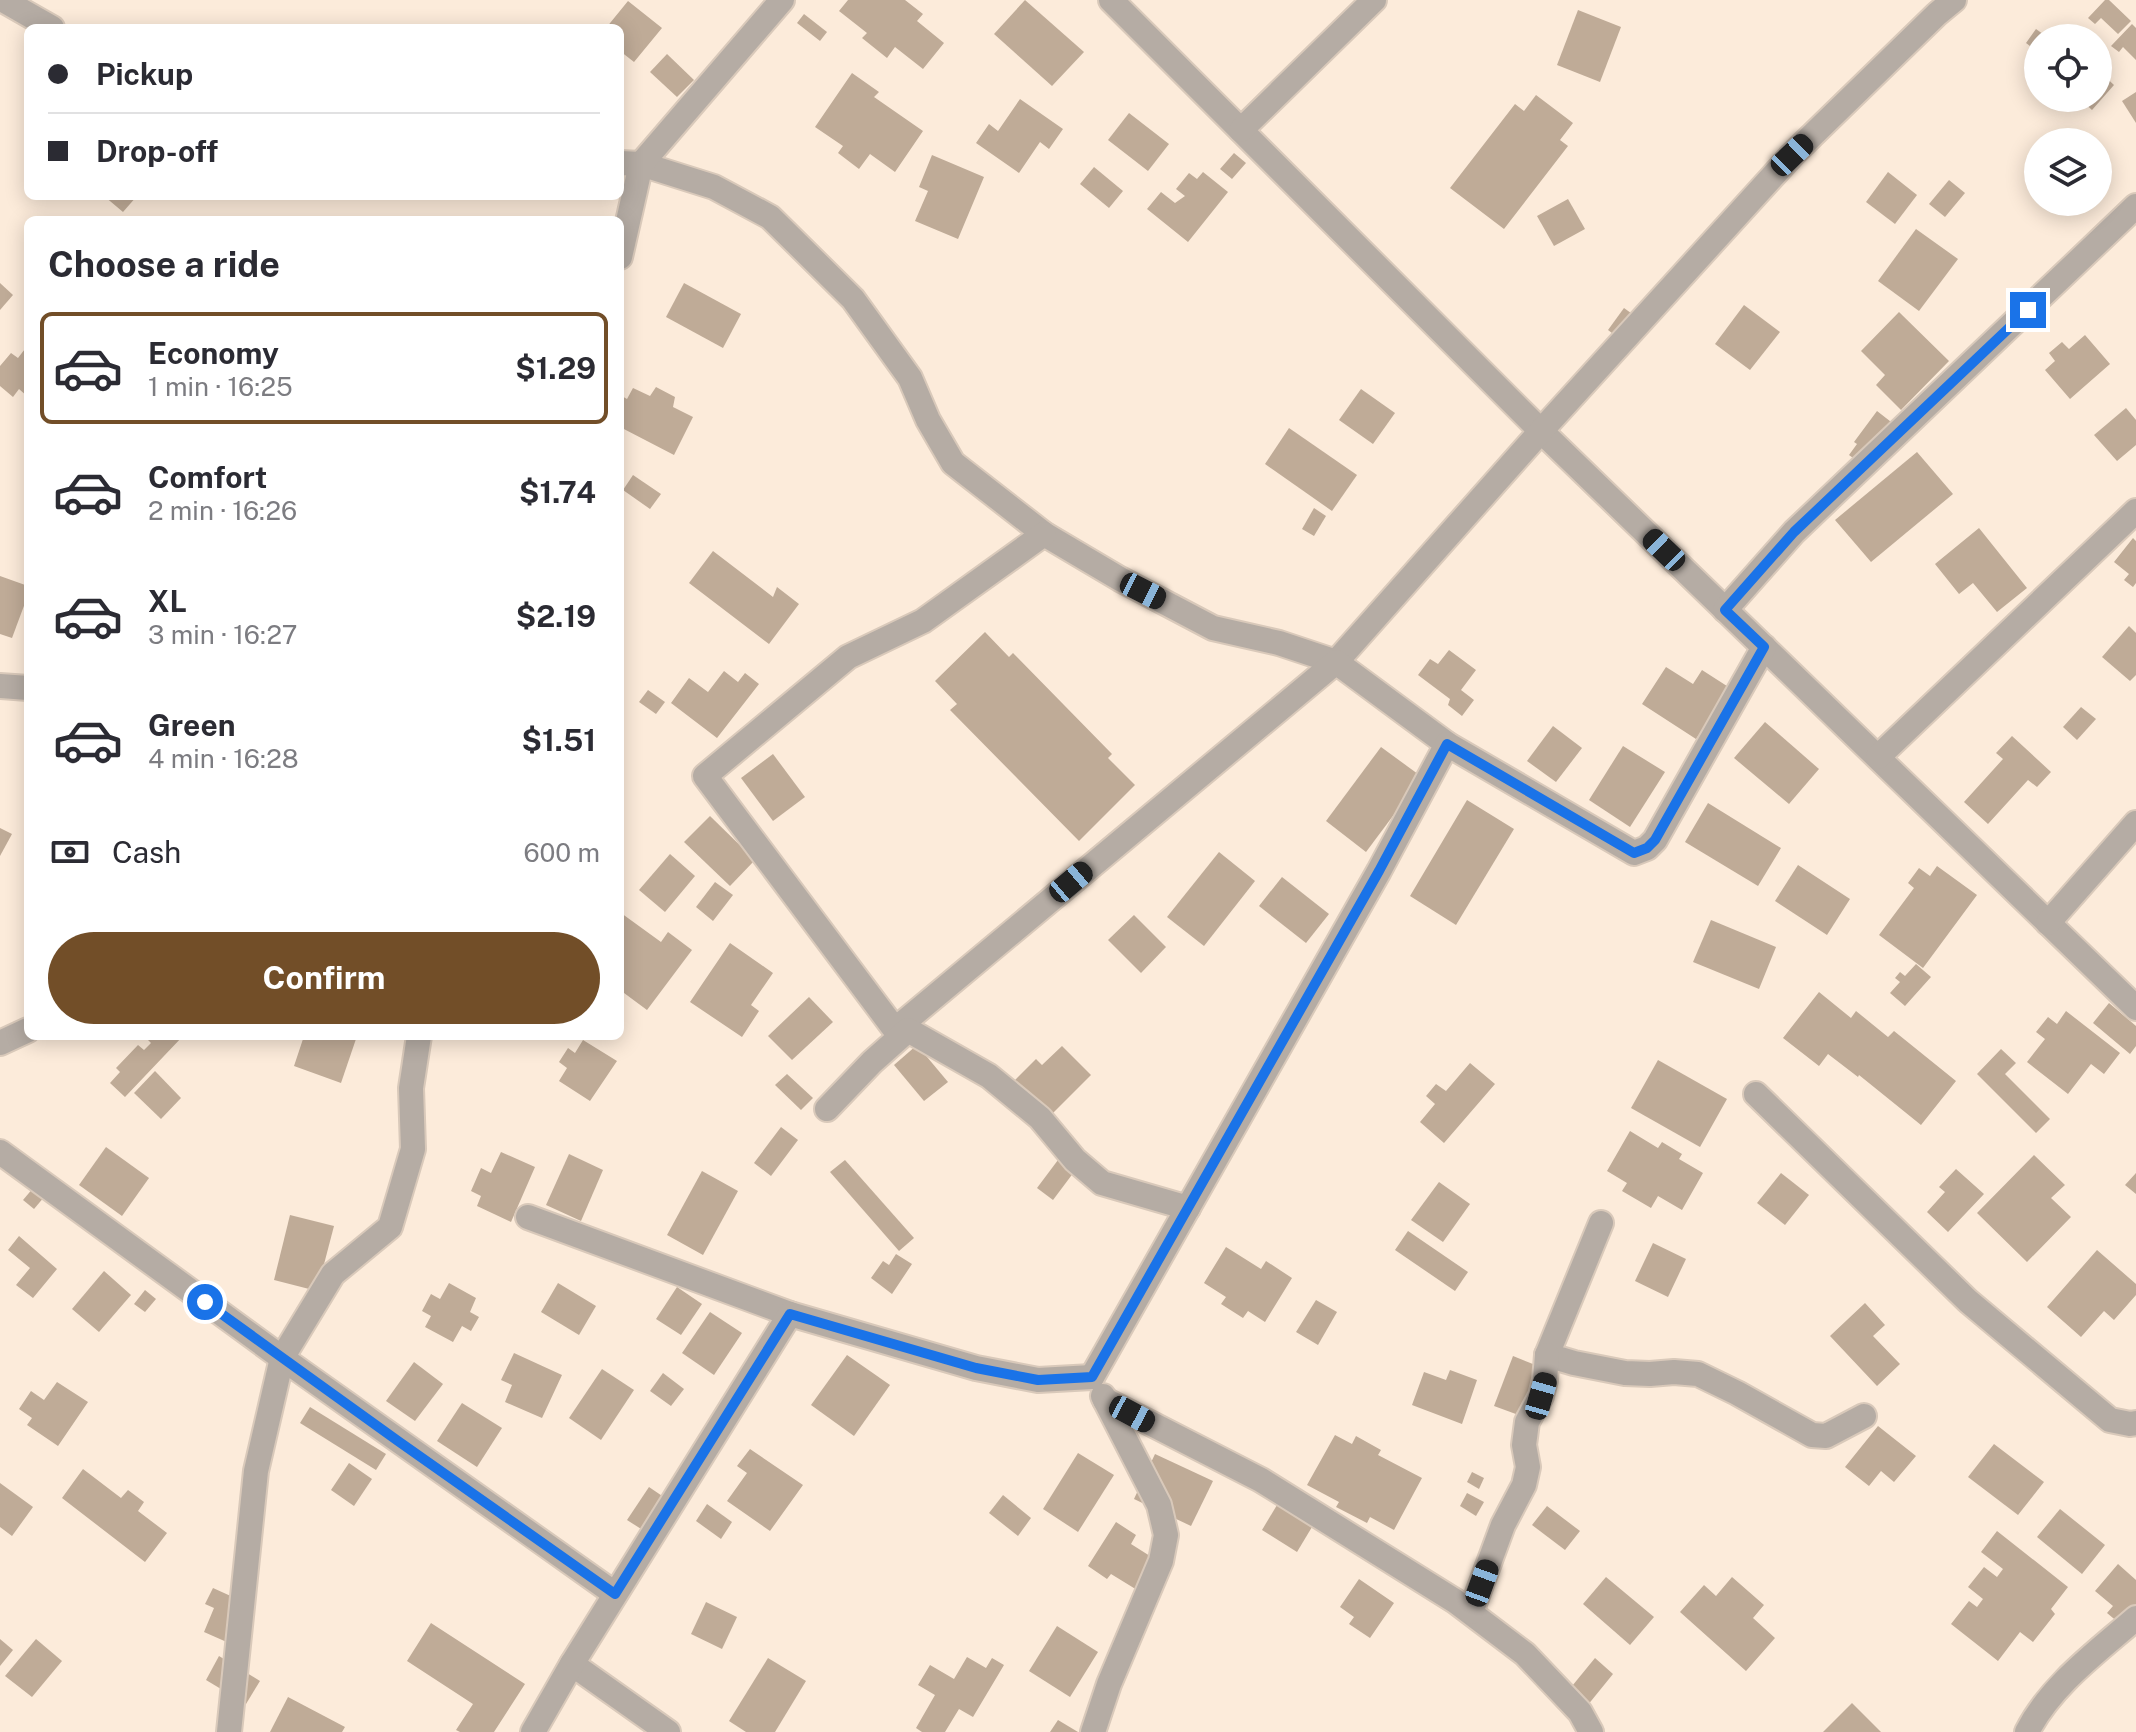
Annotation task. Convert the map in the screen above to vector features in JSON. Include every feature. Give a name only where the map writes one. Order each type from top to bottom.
[{"type":"street","points":[[3,0],[45,24]]},
{"type":"street","points":[[624,219],[630,163],[782,0]]},
{"type":"street","points":[[1111,0],[1541,431],[2136,1008]]},
{"type":"street","points":[[1241,130],[1374,0]]},
{"type":"street","points":[[1044,534],[923,621],[848,657],[705,776],[893,1027],[903,1023],[1336,662],[1792,155],[1939,5]]},
{"type":"street","points":[[630,163],[714,187],[770,217],[853,299],[910,378],[928,420],[953,463],[1044,534],[1213,628],[1279,643],[1336,662],[1447,744],[1634,853],[1647,848],[1655,840],[1764,647]]},
{"type":"street","points":[[1725,610],[1794,532],[2136,206]]},
{"type":"street","points":[[1878,757],[2136,511]]},
{"type":"street","points":[[0,686],[24,688]]},
{"type":"street","points":[[1092,1377],[1371,885],[1447,744]]},
{"type":"street","points":[[2048,923],[2136,823]]},
{"type":"street","points":[[827,1109],[908,1030],[989,1076],[1040,1118],[1075,1160],[1102,1183],[1188,1208]]},
{"type":"street","points":[[0,1043],[24,1032]]},
{"type":"street","points":[[229,1732],[256,1471],[282,1358],[333,1274],[390,1227],[413,1149],[411,1088],[418,1040]]},
{"type":"street","points":[[1756,1094],[1968,1301],[2110,1420],[2136,1423]]},
{"type":"street","points":[[0,1152],[282,1358],[615,1594]]},
{"type":"street","points":[[528,1217],[790,1314],[976,1368],[1038,1380],[1092,1377]]},
{"type":"street","points":[[1471,1612],[1503,1525],[1524,1485],[1528,1467],[1524,1445],[1527,1422],[1541,1396],[1547,1355],[1601,1223]]},
{"type":"street","points":[[533,1732],[615,1594],[790,1314]]},
{"type":"street","points":[[1547,1355],[1625,1373],[1698,1374],[1812,1435],[1826,1436],[1864,1416]]},
{"type":"street","points":[[1092,1377],[1159,1505],[1166,1535],[1161,1561],[1109,1684],[1093,1732]]},
{"type":"street","points":[[1105,1400],[1261,1480],[1471,1612],[1525,1654],[1580,1712],[1591,1732]]},
{"type":"street","points":[[2027,1732],[2037,1712],[2073,1673],[2136,1618]]},
{"type":"street","points":[[572,1664],[668,1732]]},
{"type":"building","points":[[848,0],[905,0],[923,14],[917,21],[944,43],[923,69],[895,47],[887,58],[862,38],[867,33],[839,11]]},
{"type":"building","points":[[1025,0],[1084,52],[1052,86],[994,34]]},
{"type":"building","points":[[2105,0],[2109,0],[2131,21],[2118,34],[2112,24],[2101,18],[2095,24],[2088,18]]},
{"type":"building","points":[[628,1],[662,28],[634,62],[624,54],[624,24],[609,24]]},
{"type":"building","points":[[1578,10],[1621,27],[1600,82],[1557,65]]},
{"type":"building","points":[[804,14],[827,32],[820,41],[797,23]]},
{"type":"building","points":[[2132,24],[2136,28],[2136,60],[2123,47],[2119,52],[2112,45]]},
{"type":"building","points":[[667,54],[694,80],[677,97],[650,72]]},
{"type":"building","points":[[852,73],[879,92],[874,97],[923,131],[895,172],[870,154],[859,169],[838,153],[843,146],[815,127]]},
{"type":"building","points":[[2136,92],[2136,123],[2122,101]]},
{"type":"building","points":[[1536,95],[1573,123],[1560,140],[1568,146],[1504,229],[1450,188],[1515,104],[1524,111]]},
{"type":"building","points":[[1020,99],[1063,129],[1049,149],[1040,142],[1019,173],[976,143],[989,124],[998,131]]},
{"type":"building","points":[[1129,113],[1169,144],[1148,171],[1108,140]]},
{"type":"building","points":[[1234,153],[1246,163],[1232,179],[1220,169]]},
{"type":"building","points":[[932,155],[984,177],[958,239],[915,221],[928,191],[919,187]]},
{"type":"building","points":[[1094,167],[1123,191],[1109,208],[1080,184]]},
{"type":"building","points":[[1203,172],[1228,192],[1188,242],[1147,209],[1161,192],[1175,203],[1185,196],[1176,189],[1189,173],[1197,179]]},
{"type":"building","points":[[1888,172],[1917,195],[1895,224],[1866,202]]},
{"type":"building","points":[[1949,180],[1965,193],[1945,217],[1929,204]]},
{"type":"building","points":[[1568,199],[1585,229],[1554,246],[1537,216]]},
{"type":"building","points":[[109,200],[134,200],[123,212]]},
{"type":"building","points":[[1916,229],[1958,259],[1919,311],[1878,281]]},
{"type":"building","points":[[0,283],[13,295],[0,310]]},
{"type":"building","points":[[684,283],[741,314],[723,348],[666,317]]},
{"type":"building","points":[[1744,305],[1780,332],[1750,370],[1715,344]]},
{"type":"building","points":[[1624,308],[1642,321],[1625,343],[1608,330]]},
{"type":"building","points":[[1899,312],[1949,361],[1901,410],[1876,385],[1885,375],[1861,351]]},
{"type":"building","points":[[2085,335],[2110,364],[2070,399],[2045,370],[2055,361],[2049,353],[2062,342],[2069,349]]},
{"type":"building","points":[[24,350],[24,393],[19,389],[13,397],[0,386],[0,366],[11,353],[18,358]]},
{"type":"building","points":[[656,387],[675,397],[673,407],[693,417],[674,455],[624,429],[624,397],[627,399],[633,388],[650,396]]},
{"type":"building","points":[[1361,389],[1395,413],[1373,444],[1339,420]]},
{"type":"building","points":[[2126,408],[2136,420],[2136,445],[2117,461],[2094,435]]},
{"type":"building","points":[[1877,411],[1895,425],[1864,466],[1849,455],[1857,444],[1854,442]]},
{"type":"building","points":[[1289,428],[1357,475],[1332,511],[1265,464]]},
{"type":"building","points":[[1917,452],[1953,494],[1871,562],[1835,520]]},
{"type":"building","points":[[633,475],[661,494],[650,509],[624,488]]},
{"type":"building","points":[[1314,508],[1326,516],[1314,536],[1302,529]]},
{"type":"building","points":[[1979,528],[2027,588],[1997,612],[1973,583],[1959,594],[1935,564]]},
{"type":"building","points":[[2133,538],[2136,541],[2136,583],[2133,587],[2124,580],[2129,574],[2114,562]]},
{"type":"building","points":[[713,551],[773,597],[777,587],[799,604],[769,644],[689,583]]},
{"type":"building","points":[[0,576],[24,585],[24,606],[12,638],[0,634]]},
{"type":"building","points":[[2129,626],[2136,633],[2136,675],[2130,681],[2102,657]]},
{"type":"building","points":[[985,632],[1009,657],[1013,653],[1112,754],[1108,758],[1135,785],[1079,841],[950,710],[957,704],[935,681]]},
{"type":"building","points":[[1449,650],[1476,670],[1461,690],[1474,700],[1462,716],[1448,705],[1450,699],[1418,675],[1430,659],[1438,664]]},
{"type":"building","points":[[1666,667],[1693,684],[1702,670],[1730,688],[1696,739],[1642,704]]},
{"type":"building","points":[[724,671],[738,682],[745,673],[759,684],[717,738],[671,703],[689,678],[708,692]]},
{"type":"building","points":[[648,690],[665,702],[656,714],[639,702]]},
{"type":"building","points":[[2081,707],[2096,719],[2077,740],[2063,727]]},
{"type":"building","points":[[1765,722],[1819,769],[1789,804],[1734,758]]},
{"type":"building","points":[[1553,726],[1582,748],[1556,782],[1527,761]]},
{"type":"building","points":[[2012,736],[2051,772],[2037,787],[2028,780],[1988,824],[1964,802],[2003,759],[1996,753]]},
{"type":"building","points":[[1623,746],[1665,772],[1630,827],[1589,800]]},
{"type":"building","points":[[1381,747],[1422,777],[1366,852],[1326,821]]},
{"type":"building","points":[[773,754],[805,797],[773,821],[741,778]]},
{"type":"building","points":[[1467,800],[1514,829],[1456,925],[1410,896]]},
{"type":"building","points":[[1708,803],[1781,848],[1758,886],[1685,842]]},
{"type":"building","points":[[710,816],[755,860],[730,886],[684,842]]},
{"type":"building","points":[[0,828],[12,834],[0,856]]},
{"type":"building","points":[[1219,852],[1255,881],[1204,946],[1167,917]]},
{"type":"building","points":[[670,854],[695,876],[665,912],[639,890]]},
{"type":"building","points":[[1798,865],[1850,899],[1827,935],[1775,901]]},
{"type":"building","points":[[1937,866],[1977,895],[1923,968],[1879,935],[1914,888],[1908,883],[1919,868],[1930,876]]},
{"type":"building","points":[[1282,877],[1329,914],[1306,943],[1259,906]]},
{"type":"building","points":[[715,882],[733,895],[713,921],[696,907]]},
{"type":"building","points":[[624,915],[661,942],[668,932],[692,950],[647,1010],[624,993]]},
{"type":"building","points":[[1134,915],[1166,947],[1141,973],[1108,940]]},
{"type":"building","points":[[1711,920],[1776,947],[1759,989],[1693,962]]},
{"type":"building","points":[[730,943],[773,973],[751,1005],[759,1011],[742,1037],[690,1002]]},
{"type":"building","points":[[1916,964],[1931,977],[1905,1006],[1890,993],[1900,982],[1895,978],[1900,972],[1905,976]]},
{"type":"building","points":[[1819,992],[1851,1018],[1856,1011],[1888,1037],[1894,1031],[1956,1081],[1921,1125],[1828,1054],[1819,1066],[1783,1038]]},
{"type":"building","points":[[809,997],[833,1022],[792,1060],[768,1036]]},
{"type":"building","points":[[2109,1003],[2136,1026],[2136,1046],[2130,1054],[2093,1023]]},
{"type":"building","points":[[2066,1011],[2120,1053],[2104,1074],[2091,1064],[2068,1094],[2027,1062],[2045,1039],[2036,1032],[2048,1017],[2057,1024]]},
{"type":"building","points":[[148,1040],[179,1040],[125,1097],[110,1083],[120,1072],[116,1068],[138,1045],[144,1050],[151,1043]]},
{"type":"building","points":[[303,1040],[356,1040],[341,1083],[294,1066]]},
{"type":"building","points":[[583,1040],[617,1061],[590,1101],[559,1081],[567,1068],[559,1062],[568,1048],[575,1053]]},
{"type":"building","points":[[917,1045],[948,1082],[924,1101],[894,1065]]},
{"type":"building","points":[[1062,1046],[1091,1075],[1049,1117],[1013,1082],[1036,1059],[1042,1065]]},
{"type":"building","points":[[2001,1049],[2016,1063],[2005,1074],[2050,1119],[2036,1133],[1977,1074]]},
{"type":"building","points":[[1658,1060],[1727,1099],[1700,1147],[1631,1108]]},
{"type":"building","points":[[1470,1063],[1495,1084],[1444,1143],[1420,1122],[1435,1104],[1426,1096],[1436,1084],[1446,1091]]},
{"type":"building","points":[[155,1071],[181,1098],[161,1119],[134,1093]]},
{"type":"building","points":[[787,1074],[813,1098],[801,1110],[775,1085]]},
{"type":"building","points":[[781,1127],[798,1140],[771,1176],[754,1163]]},
{"type":"building","points":[[1630,1131],[1658,1148],[1662,1142],[1682,1154],[1679,1159],[1703,1173],[1682,1210],[1658,1196],[1651,1208],[1622,1191],[1627,1183],[1607,1171]]},
{"type":"building","points":[[106,1147],[149,1178],[122,1216],[79,1185]]},
{"type":"building","points":[[501,1152],[535,1167],[511,1222],[477,1206],[481,1196],[471,1191],[481,1168],[491,1173]]},
{"type":"building","points":[[569,1154],[603,1170],[581,1221],[546,1205]]},
{"type":"building","points":[[2034,1155],[2065,1185],[2051,1198],[2071,1217],[2027,1262],[1977,1213]]},
{"type":"building","points":[[845,1160],[914,1238],[899,1251],[830,1172]]},
{"type":"building","points":[[1058,1160],[1074,1172],[1053,1200],[1037,1188]]},
{"type":"building","points":[[1956,1169],[1984,1194],[1948,1232],[1927,1212],[1945,1192],[1939,1187]]},
{"type":"building","points":[[702,1171],[738,1191],[703,1255],[667,1235]]},
{"type":"building","points":[[1781,1173],[1809,1195],[1785,1225],[1757,1203]]},
{"type":"building","points":[[2136,1173],[2136,1194],[2125,1185]]},
{"type":"building","points":[[1439,1182],[1470,1204],[1443,1242],[1411,1220]]},
{"type":"building","points":[[34,1187],[45,1196],[34,1209],[23,1200]]},
{"type":"building","points":[[290,1215],[334,1226],[317,1291],[274,1280]]},
{"type":"building","points":[[1408,1231],[1468,1272],[1455,1291],[1395,1250]]},
{"type":"building","points":[[19,1236],[57,1269],[33,1298],[16,1285],[30,1268],[8,1250]]},
{"type":"building","points":[[1653,1243],[1686,1259],[1668,1297],[1635,1281]]},
{"type":"building","points":[[1226,1247],[1261,1269],[1266,1261],[1292,1278],[1265,1322],[1248,1311],[1243,1318],[1221,1304],[1226,1297],[1204,1283]]},
{"type":"building","points":[[2097,1250],[2136,1284],[2136,1295],[2114,1320],[2104,1311],[2081,1337],[2047,1307]]},
{"type":"building","points":[[896,1254],[912,1264],[892,1294],[871,1278],[883,1261],[889,1265]]},
{"type":"building","points":[[104,1271],[131,1295],[99,1332],[72,1309]]},
{"type":"building","points":[[449,1283],[476,1298],[470,1312],[479,1317],[471,1331],[462,1326],[453,1342],[425,1327],[431,1316],[422,1311],[431,1294],[440,1299]]},
{"type":"building","points":[[558,1283],[596,1306],[579,1335],[541,1312]]},
{"type":"building","points":[[677,1287],[702,1304],[681,1335],[656,1319]]},
{"type":"building","points":[[145,1290],[156,1299],[145,1312],[134,1304]]},
{"type":"building","points":[[1316,1300],[1337,1312],[1318,1345],[1296,1332]]},
{"type":"building","points":[[1865,1303],[1885,1325],[1873,1336],[1900,1364],[1877,1386],[1830,1336]]},
{"type":"building","points":[[710,1312],[742,1333],[714,1375],[682,1353]]},
{"type":"building","points":[[514,1353],[562,1375],[542,1418],[505,1402],[512,1385],[501,1380]]},
{"type":"building","points":[[847,1355],[890,1385],[854,1436],[811,1405]]},
{"type":"building","points":[[1513,1356],[1543,1368],[1524,1417],[1494,1406]]},
{"type":"building","points":[[414,1362],[443,1384],[415,1421],[386,1401]]},
{"type":"building","points":[[602,1369],[634,1390],[601,1440],[569,1418]]},
{"type":"building","points":[[1450,1370],[1477,1380],[1462,1424],[1412,1405],[1424,1372],[1446,1380]]},
{"type":"building","points":[[663,1373],[684,1389],[671,1406],[650,1391]]},
{"type":"building","points":[[57,1382],[88,1402],[58,1446],[27,1425],[32,1418],[19,1409],[31,1391],[44,1400]]},
{"type":"building","points":[[462,1403],[502,1428],[477,1467],[437,1441]]},
{"type":"building","points":[[310,1407],[386,1454],[376,1470],[300,1423]]},
{"type":"building","points":[[1878,1426],[1916,1456],[1894,1482],[1881,1471],[1869,1486],[1845,1467]]},
{"type":"building","points":[[1335,1435],[1352,1444],[1356,1436],[1381,1450],[1378,1455],[1422,1478],[1394,1530],[1370,1517],[1367,1523],[1336,1507],[1339,1502],[1307,1485]]},
{"type":"building","points":[[1994,1444],[2044,1482],[2018,1515],[1968,1477]]},
{"type":"building","points":[[750,1449],[803,1485],[770,1531],[727,1501],[747,1473],[737,1466]]},
{"type":"building","points":[[1078,1453],[1114,1475],[1078,1532],[1043,1509]]},
{"type":"building","points":[[1155,1454],[1213,1481],[1191,1526],[1134,1499]]},
{"type":"building","points":[[349,1463],[372,1479],[354,1506],[331,1490]]},
{"type":"building","points":[[83,1469],[121,1498],[128,1490],[144,1502],[138,1511],[167,1533],[145,1562],[62,1498]]},
{"type":"building","points":[[1472,1472],[1484,1478],[1479,1489],[1467,1482]]},
{"type":"building","points":[[0,1483],[33,1507],[12,1536],[0,1527]]},
{"type":"building","points":[[649,1487],[671,1502],[649,1534],[627,1520]]},
{"type":"building","points":[[1467,1493],[1484,1502],[1476,1516],[1460,1506]]},
{"type":"building","points":[[1003,1495],[1031,1518],[1018,1536],[989,1513]]},
{"type":"building","points":[[1280,1500],[1315,1522],[1297,1552],[1262,1530]]},
{"type":"building","points":[[707,1504],[732,1522],[721,1539],[696,1521]]},
{"type":"building","points":[[1547,1506],[1580,1531],[1565,1550],[1532,1525]]},
{"type":"building","points":[[2060,1509],[2105,1545],[2082,1574],[2037,1537]]},
{"type":"building","points":[[1116,1522],[1136,1535],[1131,1544],[1161,1563],[1142,1593],[1111,1574],[1107,1579],[1088,1566]]},
{"type":"building","points":[[1997,1531],[2068,1587],[2051,1609],[2055,1614],[2033,1642],[2020,1632],[1998,1661],[1951,1624],[1969,1601],[1977,1607],[1983,1599],[1968,1587],[1984,1567],[1997,1577],[2003,1569],[1981,1552]]},
{"type":"building","points":[[2118,1564],[2136,1580],[2136,1631],[2107,1613],[2113,1606],[2095,1591]]},
{"type":"building","points":[[1606,1577],[1654,1617],[1630,1645],[1583,1604]]},
{"type":"building","points":[[1732,1577],[1764,1605],[1753,1618],[1775,1638],[1746,1671],[1680,1612],[1704,1585],[1716,1596]]},
{"type":"building","points":[[1359,1579],[1394,1603],[1370,1638],[1349,1624],[1354,1617],[1340,1607]]},
{"type":"building","points":[[213,1588],[255,1607],[238,1647],[204,1632],[214,1608],[205,1604]]},
{"type":"building","points":[[706,1602],[737,1617],[722,1649],[691,1634]]},
{"type":"building","points":[[431,1623],[525,1684],[494,1732],[456,1730],[473,1704],[407,1661]]},
{"type":"building","points":[[1057,1626],[1098,1652],[1070,1697],[1029,1671]]},
{"type":"building","points":[[0,1639],[13,1650],[0,1666]]},
{"type":"building","points":[[36,1639],[62,1661],[32,1697],[5,1676]]},
{"type":"building","points":[[219,1656],[260,1681],[246,1704],[206,1680]]},
{"type":"building","points":[[967,1657],[986,1668],[992,1658],[1004,1665],[973,1717],[959,1709],[945,1732],[922,1732],[916,1728],[935,1695],[918,1685],[930,1665],[954,1679]]},
{"type":"building","points":[[768,1658],[806,1681],[775,1732],[746,1732],[729,1721]]},
{"type":"building","points":[[1595,1658],[1613,1674],[1587,1706],[1568,1691]]},
{"type":"building","points":[[288,1697],[345,1727],[342,1732],[270,1732]]},
{"type":"building","points":[[1852,1703],[1881,1732],[1823,1732]]},
{"type":"building","points":[[1058,1720],[1078,1732],[1050,1732]]},
{"type":"route","points":[[205,1302],[615,1594],[790,1314],[976,1368],[1038,1380],[1092,1377],[1379,871],[1447,744],[1634,853],[1647,848],[1655,840],[1764,647],[1725,610],[1794,532],[2028,310]]}]
